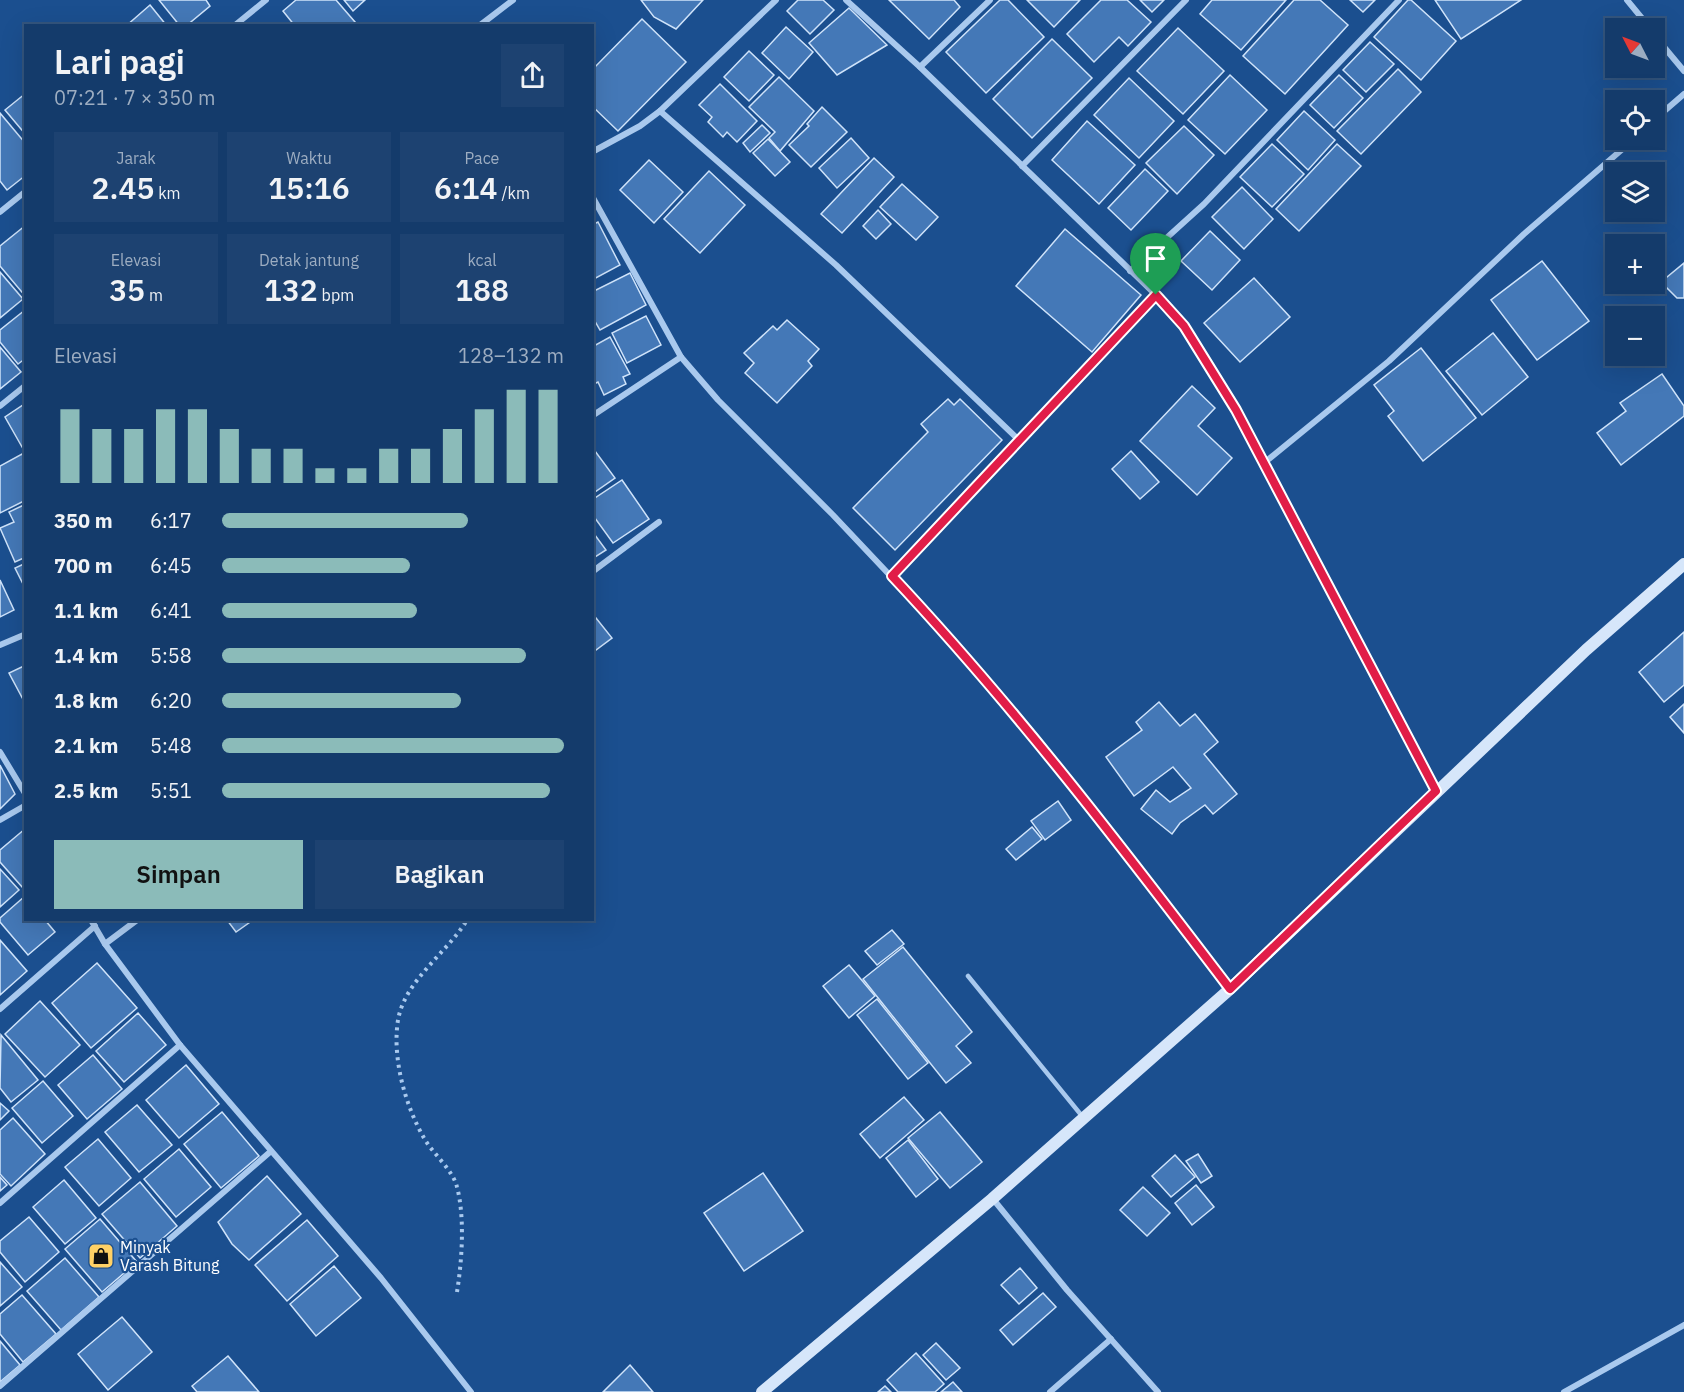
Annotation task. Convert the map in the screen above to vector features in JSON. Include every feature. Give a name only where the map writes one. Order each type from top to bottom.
[{"type":"street","points":[[236,24],[266,0]]},
{"type":"street","points":[[481,24],[513,0]]},
{"type":"street","points":[[594,151],[640,126],[660,111],[776,0]]},
{"type":"street","points":[[846,0],[920,67],[1156,295],[1184,326],[1213,371],[1264,463],[1436,791]]},
{"type":"street","points":[[920,67],[990,0]]},
{"type":"street","points":[[1022,166],[1186,0]]},
{"type":"street","points":[[1130,271],[1204,204],[1399,0]]},
{"type":"street","points":[[1627,0],[1642,18]]},
{"type":"street","points":[[1665,48],[1684,71]]},
{"type":"street","points":[[1665,110],[1684,94]]},
{"type":"street","points":[[660,111],[836,265],[1020,441]]},
{"type":"street","points":[[1264,463],[1389,361],[1524,234],[1621,150]]},
{"type":"street","points":[[0,212],[24,193]]},
{"type":"street","points":[[594,200],[681,357],[718,400],[892,576],[966,656],[1115,838],[1230,989]]},
{"type":"street","points":[[892,576],[1156,295]]},
{"type":"street","points":[[594,415],[681,357]]},
{"type":"street","points":[[0,406],[24,387]]},
{"type":"street","points":[[594,570],[658,522]]},
{"type":"street","points":[[762,1392],[992,1199],[1230,989],[1586,650],[1684,564]]},
{"type":"street","points":[[0,645],[24,635]]},
{"type":"street","points":[[0,752],[24,792]]},
{"type":"street","points":[[0,820],[24,806]]},
{"type":"street","points":[[105,944],[136,921]]},
{"type":"street","points":[[0,1009],[93,923],[105,944],[180,1045],[381,1278],[471,1392]]},
{"type":"street","points":[[0,1203],[180,1045]]},
{"type":"street","points":[[0,1386],[270,1152]]},
{"type":"street","points":[[992,1199],[1110,1339],[1158,1392]]},
{"type":"street","points":[[1564,1392],[1684,1324]]},
{"type":"street","points":[[1050,1392],[1110,1339]]},
{"type":"lane","points":[[968,976],[1083,1118]]},
{"type":"path","points":[[458,1292],[461,1267],[457,1186],[424,1138],[406,1099],[398,1053],[398,1020],[410,991],[466,921]]},
{"type":"building","points":[[159,0],[206,0],[210,6],[188,24],[178,24]]},
{"type":"building","points":[[296,0],[336,0],[355,22],[352,24],[293,24],[283,11]]},
{"type":"building","points":[[344,0],[365,0],[353,11]]},
{"type":"building","points":[[641,0],[703,0],[676,29],[654,17]]},
{"type":"building","points":[[798,0],[823,0],[834,10],[810,34],[787,11]]},
{"type":"building","points":[[889,0],[954,0],[960,7],[929,39]]},
{"type":"building","points":[[1000,0],[1008,0],[1044,37],[986,93],[946,52]]},
{"type":"building","points":[[1027,0],[1080,0],[1054,27]]},
{"type":"building","points":[[1101,0],[1127,0],[1151,22],[1128,46],[1119,37],[1094,62],[1067,34]]},
{"type":"building","points":[[1140,0],[1164,0],[1152,12]]},
{"type":"building","points":[[1212,0],[1286,0],[1241,50],[1200,14]]},
{"type":"building","points":[[1294,0],[1320,0],[1348,25],[1285,94],[1243,56]]},
{"type":"building","points":[[1350,0],[1375,0],[1363,12]]},
{"type":"building","points":[[1408,0],[1411,0],[1456,41],[1421,80],[1374,37]]},
{"type":"building","points":[[1435,0],[1521,0],[1461,39]]},
{"type":"building","points":[[150,5],[165,24],[128,24]]},
{"type":"building","points":[[849,8],[887,45],[837,75],[809,43]]},
{"type":"building","points":[[642,19],[686,62],[618,131],[594,108],[594,68]]},
{"type":"building","points":[[786,27],[813,52],[789,79],[762,53]]},
{"type":"building","points":[[1178,28],[1224,71],[1183,114],[1137,71]]},
{"type":"building","points":[[1052,39],[1092,78],[1032,138],[993,99]]},
{"type":"building","points":[[1370,42],[1394,64],[1366,92],[1343,70]]},
{"type":"building","points":[[749,51],[774,75],[749,101],[724,77]]},
{"type":"building","points":[[1398,69],[1421,92],[1361,154],[1337,131]]},
{"type":"building","points":[[1230,75],[1267,110],[1225,154],[1188,120]]},
{"type":"building","points":[[1339,75],[1363,98],[1334,128],[1310,105]]},
{"type":"building","points":[[779,77],[814,111],[780,151],[769,138],[775,132],[749,107]]},
{"type":"building","points":[[1129,78],[1174,121],[1139,158],[1094,115]]},
{"type":"building","points":[[720,84],[757,121],[737,142],[727,132],[723,137],[708,122],[712,117],[699,105]]},
{"type":"building","points":[[24,95],[24,133],[5,110]]},
{"type":"building","points":[[822,107],[847,132],[811,167],[789,145],[809,126],[807,124]]},
{"type":"building","points":[[1304,111],[1335,140],[1308,170],[1277,140]]},
{"type":"building","points":[[0,113],[24,142],[24,177],[7,190],[0,181]]},
{"type":"building","points":[[1087,121],[1135,165],[1099,204],[1052,160]]},
{"type":"building","points":[[762,125],[770,133],[750,152],[743,143]]},
{"type":"building","points":[[1184,126],[1214,155],[1177,194],[1146,163]]},
{"type":"building","points":[[851,138],[869,158],[837,188],[819,168]]},
{"type":"building","points":[[768,139],[790,162],[775,176],[753,153]]},
{"type":"building","points":[[1272,144],[1304,174],[1272,207],[1240,177]]},
{"type":"building","points":[[1337,144],[1361,166],[1299,231],[1276,209]]},
{"type":"building","points":[[874,158],[894,177],[842,233],[821,214]]},
{"type":"building","points":[[649,160],[683,192],[654,223],[620,190]]},
{"type":"building","points":[[1145,169],[1168,191],[1131,230],[1108,208]]},
{"type":"building","points":[[709,171],[745,205],[700,253],[664,219]]},
{"type":"building","points":[[902,184],[938,217],[916,240],[880,207]]},
{"type":"building","points":[[1242,187],[1273,219],[1244,249],[1212,217]]},
{"type":"building","points":[[878,210],[891,224],[876,239],[863,226]]},
{"type":"building","points":[[598,222],[620,265],[594,279],[594,224]]},
{"type":"building","points":[[24,227],[24,295],[0,266],[0,246]]},
{"type":"building","points":[[1065,229],[1141,295],[1092,352],[1016,286]]},
{"type":"building","points":[[1210,231],[1240,260],[1212,290],[1181,261]]},
{"type":"building","points":[[1542,261],[1589,321],[1537,360],[1491,300]]},
{"type":"building","points":[[1684,263],[1684,298],[1677,298],[1665,286],[1665,279]]},
{"type":"building","points":[[0,272],[23,299],[0,318]]},
{"type":"building","points":[[630,273],[646,305],[600,330],[594,320],[594,291]]},
{"type":"building","points":[[1254,278],[1290,317],[1240,362],[1204,323]]},
{"type":"building","points":[[24,311],[24,360],[18,364],[0,342],[0,330]]},
{"type":"building","points":[[646,316],[661,345],[627,363],[612,333]]},
{"type":"building","points":[[787,320],[819,349],[808,361],[812,366],[777,403],[745,373],[754,363],[744,353],[773,326],[777,330]]},
{"type":"building","points":[[1493,333],[1528,377],[1482,415],[1446,371]]},
{"type":"building","points":[[610,337],[630,374],[623,377],[626,384],[604,395],[598,382],[594,384],[594,346]]},
{"type":"building","points":[[0,347],[21,372],[0,389]]},
{"type":"building","points":[[1421,348],[1476,418],[1423,461],[1388,416],[1394,411],[1374,385]]},
{"type":"building","points":[[1662,374],[1684,406],[1684,416],[1621,465],[1597,433],[1626,411],[1620,403]]},
{"type":"building","points":[[1192,386],[1215,408],[1198,426],[1232,458],[1197,495],[1140,441]]},
{"type":"building","points":[[948,399],[954,405],[960,399],[1002,440],[895,550],[853,508],[928,432],[921,424]]},
{"type":"building","points":[[24,404],[24,450],[5,417]]},
{"type":"building","points":[[594,450],[615,478],[594,493]]},
{"type":"building","points":[[1131,451],[1159,482],[1140,499],[1112,469]]},
{"type":"building","points":[[22,454],[24,458],[24,501],[0,513],[0,466]]},
{"type":"building","points":[[622,480],[649,519],[613,543],[594,517],[594,499]]},
{"type":"building","points":[[24,505],[24,558],[15,562],[0,528],[14,522],[9,512]]},
{"type":"building","points":[[594,534],[606,550],[594,558]]},
{"type":"building","points":[[24,564],[24,586],[15,568]]},
{"type":"building","points":[[0,580],[14,610],[0,617]]},
{"type":"building","points":[[594,616],[612,638],[594,652]]},
{"type":"building","points":[[1684,632],[1684,685],[1664,702],[1639,672]]},
{"type":"building","points":[[24,666],[24,701],[9,673]]},
{"type":"building","points":[[1159,702],[1180,726],[1195,714],[1218,742],[1204,754],[1237,794],[1213,814],[1205,805],[1180,823],[1172,834],[1141,809],[1156,790],[1170,802],[1191,788],[1173,767],[1134,796],[1106,757],[1142,730],[1136,722]]},
{"type":"building","points":[[1684,704],[1684,733],[1670,717]]},
{"type":"building","points":[[0,765],[15,794],[0,809]]},
{"type":"building","points":[[1058,801],[1071,820],[1045,840],[1031,821]]},
{"type":"building","points":[[1032,827],[1042,839],[1016,860],[1006,849]]},
{"type":"building","points":[[24,830],[23,888],[0,862],[0,850]]},
{"type":"building","points":[[0,869],[19,890],[0,907]]},
{"type":"building","points":[[24,897],[24,921],[46,921],[55,932],[28,955],[0,922],[0,918]]},
{"type":"building","points":[[228,921],[252,921],[236,932]]},
{"type":"building","points":[[892,930],[904,944],[877,965],[865,951]]},
{"type":"building","points":[[0,940],[27,971],[0,995]]},
{"type":"building","points":[[903,947],[972,1032],[956,1046],[971,1063],[946,1083],[863,979]]},
{"type":"building","points":[[97,963],[137,1008],[91,1048],[52,1003]]},
{"type":"building","points":[[849,965],[875,996],[849,1018],[823,986]]},
{"type":"building","points":[[877,999],[928,1063],[908,1079],[857,1015]]},
{"type":"building","points":[[40,1001],[80,1045],[45,1077],[5,1034]]},
{"type":"building","points":[[138,1013],[166,1045],[124,1082],[96,1051]]},
{"type":"building","points":[[1,1035],[38,1080],[11,1102],[0,1088]]},
{"type":"building","points":[[93,1055],[122,1089],[87,1119],[58,1085]]},
{"type":"building","points":[[186,1065],[219,1104],[179,1138],[146,1100]]},
{"type":"building","points":[[43,1081],[73,1116],[42,1143],[12,1108]]},
{"type":"building","points":[[904,1097],[924,1120],[880,1158],[860,1134]]},
{"type":"building","points":[[0,1103],[9,1111],[0,1120]]},
{"type":"building","points":[[137,1105],[172,1145],[139,1172],[105,1132]]},
{"type":"building","points":[[222,1112],[259,1156],[221,1188],[184,1144]]},
{"type":"building","points":[[940,1112],[982,1162],[950,1188],[908,1138]]},
{"type":"building","points":[[13,1118],[45,1154],[11,1186],[0,1174],[0,1130]]},
{"type":"building","points":[[98,1139],[131,1178],[99,1206],[65,1167]]},
{"type":"building","points":[[908,1140],[938,1179],[916,1197],[886,1158]]},
{"type":"building","points":[[179,1149],[211,1187],[176,1217],[144,1179]]},
{"type":"building","points":[[1198,1154],[1212,1176],[1201,1183],[1186,1161]]},
{"type":"building","points":[[1175,1155],[1195,1177],[1171,1197],[1152,1176]]},
{"type":"building","points":[[763,1173],[803,1231],[744,1271],[704,1213]]},
{"type":"building","points":[[267,1176],[301,1214],[249,1260],[232,1244],[218,1222]]},
{"type":"building","points":[[0,1177],[7,1185],[0,1191]]},
{"type":"building","points":[[64,1180],[96,1218],[65,1244],[33,1207]]},
{"type":"building","points":[[140,1182],[177,1226],[140,1258],[102,1214]]},
{"type":"building","points":[[1196,1185],[1214,1207],[1192,1225],[1175,1203]]},
{"type":"building","points":[[1143,1187],[1170,1213],[1147,1236],[1120,1210]]},
{"type":"building","points":[[29,1217],[59,1252],[25,1282],[0,1252],[0,1241]]},
{"type":"building","name":"Minyak Varash Bitung","points":[[100,1219],[137,1262],[102,1292],[65,1249]]},
{"type":"building","points":[[307,1220],[338,1256],[287,1301],[255,1265]]},
{"type":"building","points":[[65,1258],[99,1297],[61,1330],[27,1291]]},
{"type":"building","points":[[0,1262],[22,1287],[0,1306]]},
{"type":"building","points":[[334,1266],[361,1298],[316,1336],[290,1304]]},
{"type":"building","points":[[1020,1268],[1037,1288],[1019,1304],[1001,1285]]},
{"type":"building","points":[[1043,1293],[1056,1307],[1013,1345],[1000,1330]]},
{"type":"building","points":[[22,1295],[56,1334],[23,1362],[0,1334],[0,1314]]},
{"type":"building","points":[[122,1317],[152,1352],[108,1390],[78,1354]]},
{"type":"building","points":[[0,1341],[20,1365],[0,1382]]},
{"type":"building","points":[[936,1343],[960,1368],[946,1380],[923,1355]]},
{"type":"building","points":[[916,1353],[944,1384],[935,1392],[898,1392],[887,1380]]},
{"type":"building","points":[[228,1356],[259,1392],[197,1392],[192,1386]]},
{"type":"building","points":[[630,1365],[653,1392],[603,1392]]},
{"type":"building","points":[[953,1382],[962,1392],[941,1392]]},
{"type":"building","points":[[885,1386],[891,1392],[878,1392]]},
{"type":"place","name":"Minyak Varash Bitung","points":[[101,1256]]},
{"type":"route","points":[[1156,295],[1184,326],[1236,410],[1436,791],[1230,989],[1115,838],[1018,719],[966,656],[892,576],[1156,295]]}]
